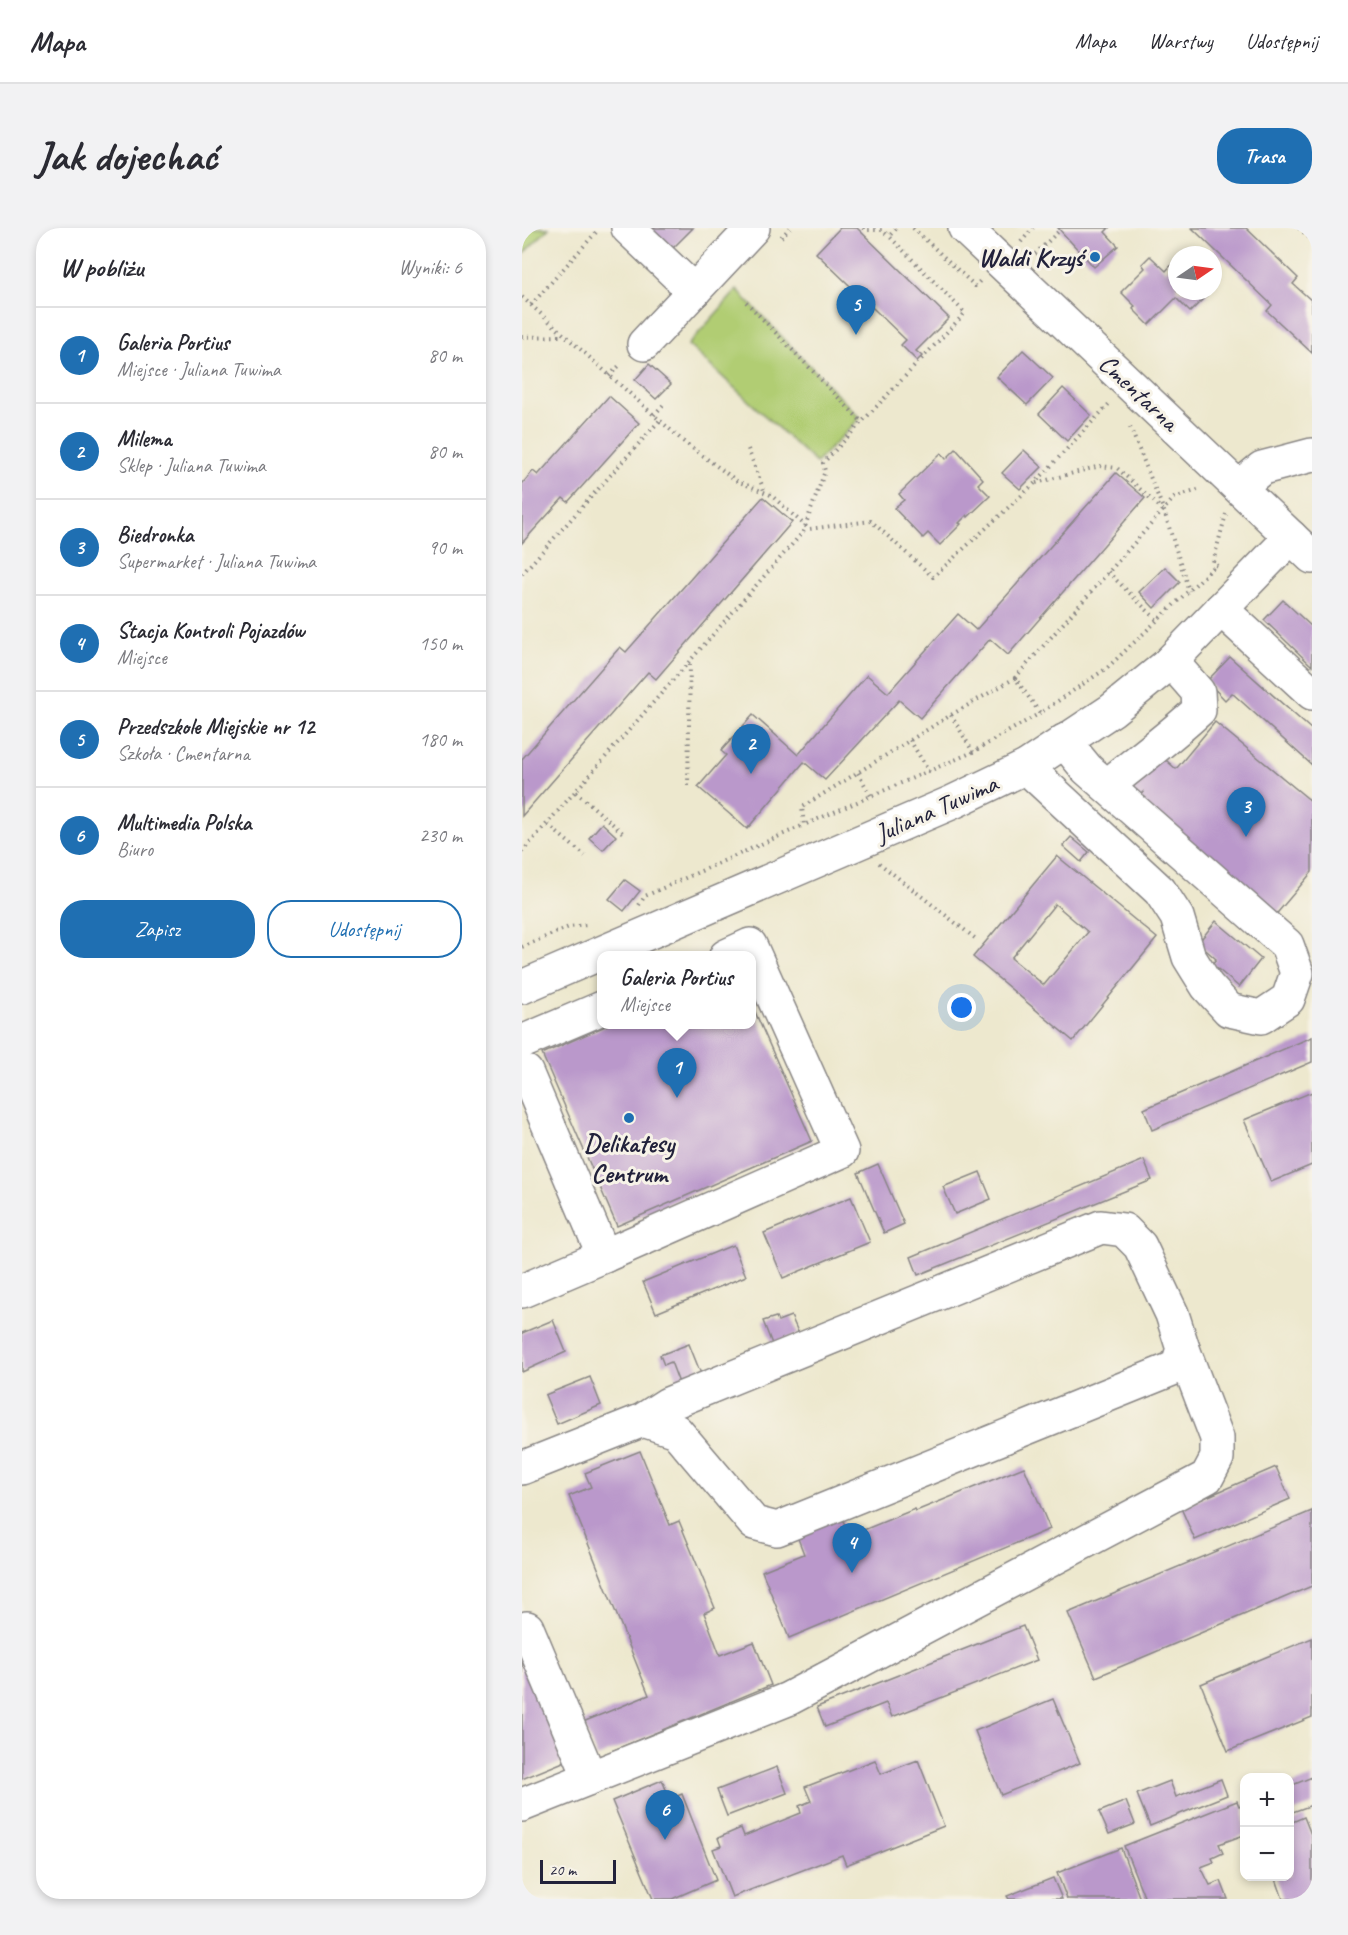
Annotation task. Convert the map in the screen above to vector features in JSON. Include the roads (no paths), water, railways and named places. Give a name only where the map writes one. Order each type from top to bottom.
[{"type":"street","points":[[628,228],[694,291]]},
{"type":"street","points":[[644,344],[753,228]]},
{"type":"street","name":"Cmentarna","points":[[965,228],[1233,500],[1302,547]]},
{"type":"street","points":[[1233,500],[1262,468],[1312,455]]},
{"type":"street","name":"Juliana Tuwima","points":[[606,951],[943,807],[1026,766],[1112,710],[1171,661],[1231,599],[1302,547]]},
{"type":"street","points":[[1231,599],[1312,693]]},
{"type":"street","points":[[1107,786],[1177,730],[1198,710],[1198,692],[1171,661]]},
{"type":"street","points":[[1026,766],[1160,891],[1177,917],[1189,957],[1207,986],[1229,1010],[1261,1017],[1288,999],[1297,973],[1287,945],[1087,769],[1064,741]]},
{"type":"street","points":[[737,951],[750,945],[753,951]]},
{"type":"street","name":"Juliana Tuwima","points":[[522,987],[597,955]]},
{"type":"street","points":[[522,1291],[842,1151],[756,958]]},
{"type":"street","points":[[522,1042],[597,1010]]},
{"type":"street","points":[[522,1071],[526,1072],[604,1256]]},
{"type":"street","points":[[522,1468],[643,1420],[668,1404],[1101,1227],[1124,1230],[1140,1246],[1172,1314],[1217,1438],[1217,1458],[1207,1477],[788,1699],[522,1805]]},
{"type":"street","points":[[643,1420],[676,1431],[754,1523],[777,1529],[1177,1367],[1183,1349]]},
{"type":"street","points":[[524,1625],[590,1778]]},
{"type":"place","name":"Waldi Krzyś","points":[[1095,257]]},
{"type":"place","name":"Przedszkole Miejskie nr 12","points":[[856,335]]},
{"type":"place","name":"Milema","points":[[751,774]]},
{"type":"place","name":"Biedronka","points":[[1246,837]]},
{"type":"place","name":"Galeria Portius","points":[[677,1098]]},
{"type":"place","name":"Delikatesy Centrum","points":[[629,1118]]},
{"type":"place","name":"Stacja Kontroli Pojazdów","points":[[852,1573]]},
{"type":"place","name":"Multimedia Polska","points":[[665,1840]]}]
